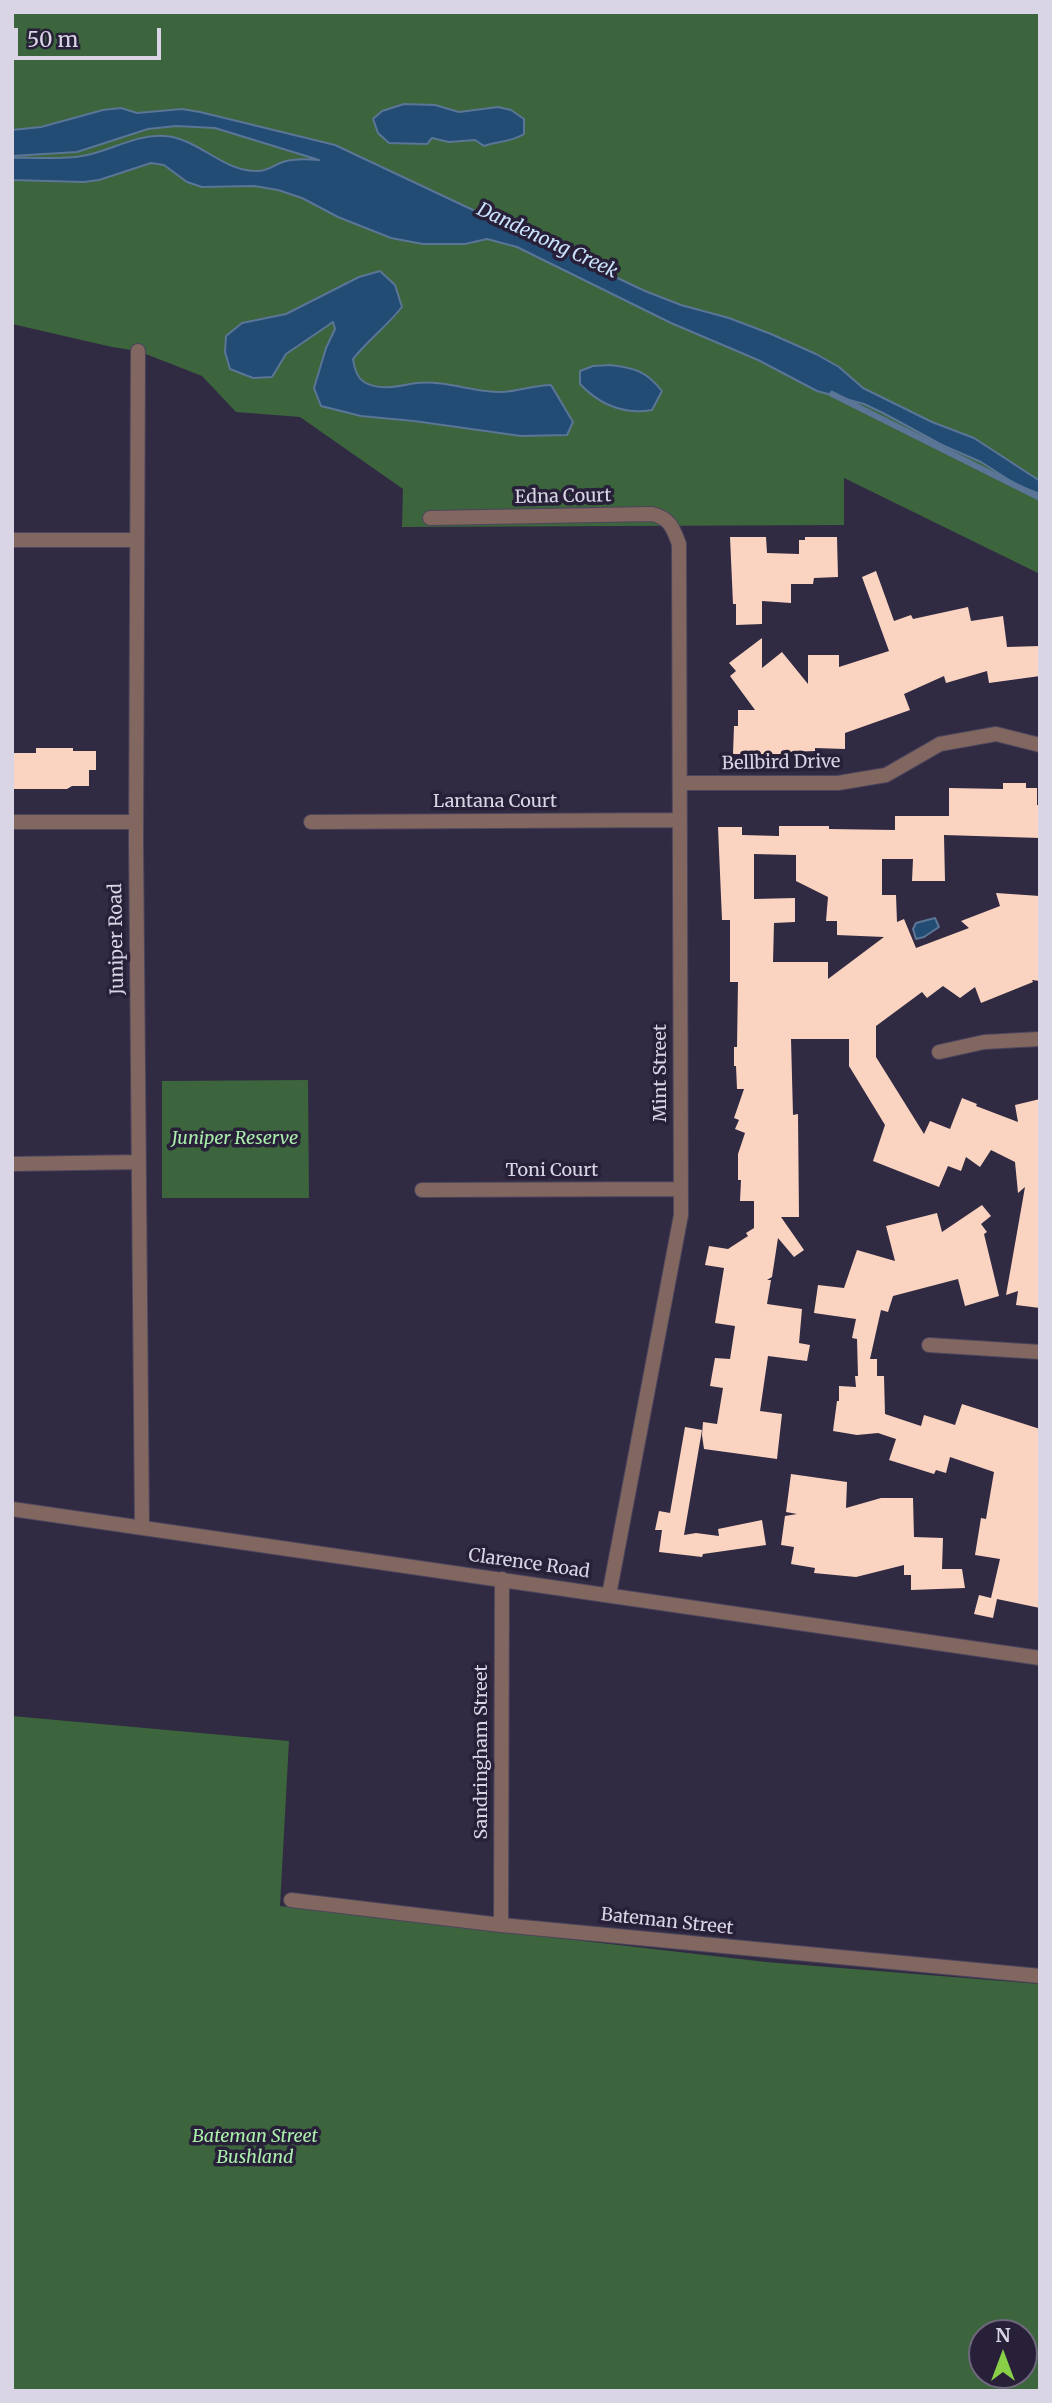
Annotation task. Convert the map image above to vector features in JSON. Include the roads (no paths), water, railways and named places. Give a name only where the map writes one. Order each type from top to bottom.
[{"type":"street","name":"Juniper Road","points":[[138,351],[136,822],[142,1528]]},
{"type":"street","name":"Edna Court","points":[[430,518],[652,514],[669,522],[679,544]]},
{"type":"street","points":[[12,540],[137,540]]},
{"type":"street","name":"Mint Street","points":[[609,1595],[681,1215],[679,544]]},
{"type":"street","name":"Bellbird Drive","points":[[680,783],[838,783],[886,775],[940,744],[996,734],[1040,745]]},
{"type":"street","name":"Lantana Court","points":[[311,822],[679,820]]},
{"type":"street","points":[[12,822],[136,822]]},
{"type":"street","points":[[939,1052],[984,1042],[1040,1039]]},
{"type":"street","points":[[12,1164],[138,1162]]},
{"type":"street","name":"Toni Court","points":[[422,1190],[681,1189]]},
{"type":"street","points":[[929,1346],[1040,1352]]},
{"type":"street","name":"Clarence Road","points":[[12,1509],[1040,1658]]},
{"type":"street","name":"Sandringham Street","points":[[501,1925],[502,1579]]},
{"type":"street","name":"Bateman Street","points":[[291,1900],[501,1925],[1040,1976]]},
{"type":"water","points":[[404,104],[435,105],[459,112],[498,107],[511,110],[524,119],[524,134],[515,139],[484,146],[475,140],[449,142],[432,138],[427,144],[389,143],[378,133],[373,119],[382,111]]},
{"type":"water","points":[[121,108],[137,113],[182,109],[200,112],[335,145],[645,291],[681,305],[729,318],[816,354],[839,367],[863,388],[932,422],[974,438],[1040,481],[1040,494],[1017,485],[981,462],[864,404],[817,391],[758,360],[671,323],[517,247],[487,239],[465,244],[423,244],[391,238],[278,190],[254,186],[202,187],[187,182],[164,165],[151,163],[99,180],[84,182],[12,180],[12,158],[82,156],[153,136],[188,142],[245,170],[261,171],[292,160],[319,160],[215,128],[176,126],[148,129],[77,152],[12,156],[12,130],[41,127],[103,110]]},
{"type":"water","points":[[380,271],[395,285],[402,307],[353,359],[361,380],[377,387],[428,383],[492,392],[551,385],[573,422],[567,435],[521,436],[361,416],[321,406],[314,388],[326,348],[335,329],[333,322],[286,354],[272,377],[253,378],[230,369],[225,352],[226,336],[242,323],[286,314],[359,277]]},
{"type":"water","points":[[610,365],[639,372],[656,384],[662,391],[652,410],[631,411],[613,407],[596,398],[580,384],[580,371],[593,366]]},
{"type":"water","points":[[935,918],[939,927],[916,939],[913,929],[916,923]]},
{"type":"waterway","name":"Dandenong Creek","points":[[832,394],[1040,498]]},
{"type":"park label","name":"Juniper Reserve","points":[[235,1139]]},
{"type":"park label","name":"Bateman Street Bushland","points":[[255,2147]]}]
